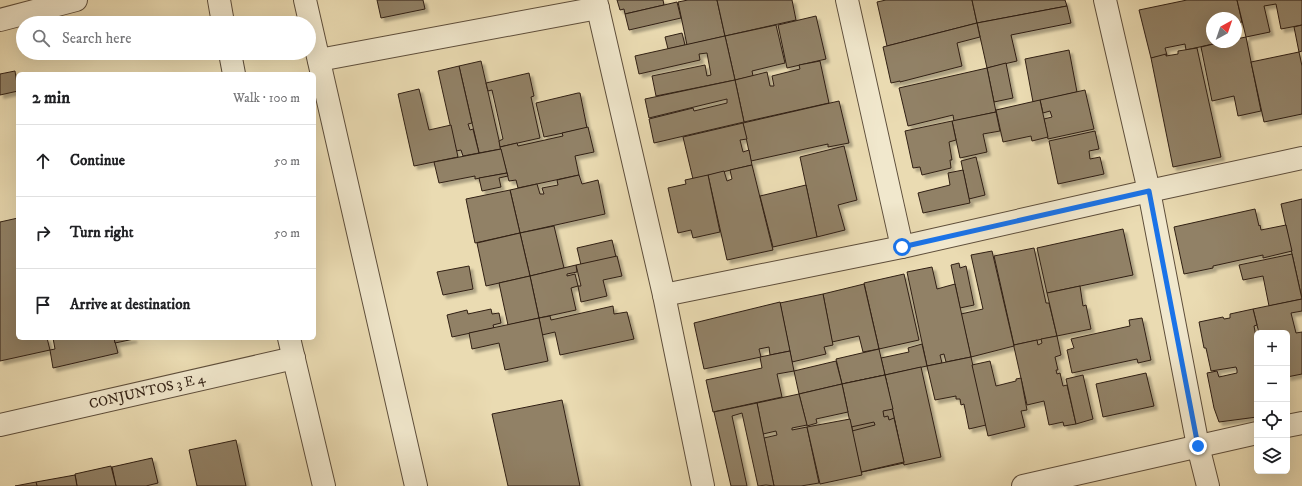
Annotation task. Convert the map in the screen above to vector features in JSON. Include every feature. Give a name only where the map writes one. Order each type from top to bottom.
[{"type":"street","points":[[0,20],[76,0]]},
{"type":"street","points":[[218,0],[221,16]]},
{"type":"street","points":[[305,0],[309,16]]},
{"type":"street","points":[[847,0],[902,247]]},
{"type":"street","points":[[1106,0],[1149,191],[1198,446],[1208,486]]},
{"type":"street","points":[[319,60],[597,4],[664,295],[704,486]]},
{"type":"street","points":[[316,47],[416,486]]},
{"type":"street","points":[[231,60],[234,72]]},
{"type":"street","points":[[664,295],[902,247],[1302,158]]},
{"type":"street","points":[[292,348],[324,486]]},
{"type":"street","name":"CONJUNTOS 3 E 4","points":[[0,425],[292,348]]},
{"type":"street","points":[[1290,425],[1302,423]]},
{"type":"street","points":[[1023,486],[1254,434]]},
{"type":"building","points":[[377,0],[423,0],[425,9],[381,18]]},
{"type":"building","points":[[617,0],[663,0],[664,5],[625,14],[624,9],[620,10]]},
{"type":"building","points":[[688,0],[717,0],[725,36],[687,45],[678,2]]},
{"type":"building","points":[[717,0],[792,0],[796,20],[725,36]]},
{"type":"building","points":[[886,0],[972,0],[977,23],[887,46],[877,2]]},
{"type":"building","points":[[972,0],[1065,0],[1067,6],[977,23]]},
{"type":"building","points":[[1187,0],[1237,0],[1240,12],[1206,12],[1206,46],[1186,50],[1185,44],[1165,48],[1167,55],[1151,58],[1139,10]]},
{"type":"building","points":[[1237,0],[1302,0],[1302,25],[1281,29],[1276,4],[1264,6],[1270,32],[1246,37],[1242,21],[1242,12],[1240,12]]},
{"type":"building","points":[[677,2],[681,18],[629,30],[625,14]]},
{"type":"building","points":[[1067,6],[1071,23],[1011,35],[1017,61],[987,68],[977,23]]},
{"type":"building","points":[[816,16],[826,59],[787,68],[778,25]]},
{"type":"building","points":[[977,23],[980,37],[957,43],[962,66],[891,83],[883,47]]},
{"type":"building","points":[[776,25],[785,63],[752,71],[753,76],[735,80],[725,36]]},
{"type":"building","points":[[1302,25],[1302,51],[1299,52],[1294,27]]},
{"type":"building","points":[[682,33],[685,45],[668,49],[665,37]]},
{"type":"building","points":[[725,36],[735,80],[656,96],[652,76],[705,65],[707,76],[711,75],[707,53],[699,54],[700,60],[639,74],[635,56]]},
{"type":"building","points":[[1246,37],[1261,111],[1238,116],[1234,96],[1212,101],[1201,47],[1206,46],[1206,48],[1242,48],[1242,38]]},
{"type":"building","points":[[1197,48],[1221,157],[1173,167],[1151,58],[1166,54],[1166,56],[1178,54],[1178,51]]},
{"type":"building","points":[[1069,50],[1077,92],[1033,102],[1025,59]]},
{"type":"building","points":[[1299,52],[1302,66],[1302,114],[1264,122],[1251,62]]},
{"type":"building","points":[[481,61],[501,149],[479,153],[459,66]]},
{"type":"building","points":[[820,61],[829,103],[744,122],[735,80],[767,72],[770,86],[774,86],[772,76],[800,69],[799,65]]},
{"type":"building","points":[[1006,63],[1013,98],[994,102],[987,68]]},
{"type":"building","points":[[459,66],[472,123],[468,124],[470,130],[473,129],[479,153],[463,156],[461,150],[456,151],[438,71]]},
{"type":"building","points":[[987,68],[996,112],[954,121],[953,115],[908,126],[899,88]]},
{"type":"building","points":[[15,71],[16,91],[0,95],[0,74]]},
{"type":"building","points":[[529,73],[534,96],[531,97],[540,138],[500,147],[499,141],[503,139],[492,90],[488,91],[486,83]]},
{"type":"building","points":[[735,80],[744,122],[654,143],[649,119],[693,108],[694,111],[727,103],[727,99],[649,118],[645,99]]},
{"type":"building","points":[[419,89],[429,130],[451,125],[458,157],[414,166],[398,94]]},
{"type":"building","points":[[1085,90],[1094,129],[1048,139],[1044,119],[1052,117],[1050,111],[1043,113],[1040,100]]},
{"type":"building","points":[[580,93],[587,128],[544,137],[536,103]]},
{"type":"building","points":[[1040,100],[1048,137],[1032,141],[1031,136],[1003,142],[996,110]]},
{"type":"building","points":[[839,101],[849,143],[828,147],[828,144],[751,161],[743,123]]},
{"type":"building","points":[[996,112],[1000,131],[983,134],[987,152],[960,158],[952,121]]},
{"type":"building","points":[[952,121],[956,140],[949,142],[952,160],[950,160],[951,168],[922,175],[920,167],[913,168],[905,131]]},
{"type":"building","points":[[743,123],[747,139],[740,140],[743,152],[749,150],[752,165],[693,179],[683,137]]},
{"type":"building","points":[[588,127],[594,152],[575,156],[579,175],[518,188],[516,180],[509,181],[500,147],[517,143],[518,146],[563,136],[562,133]]},
{"type":"building","points":[[1095,131],[1099,149],[1089,151],[1090,159],[1100,157],[1104,174],[1058,184],[1049,141]]},
{"type":"building","points":[[844,146],[857,200],[838,205],[845,230],[817,237],[800,157]]},
{"type":"building","points":[[501,149],[507,173],[475,179],[475,176],[439,183],[434,162]]},
{"type":"building","points":[[976,157],[985,195],[969,199],[961,161]]},
{"type":"building","points":[[752,165],[773,250],[727,260],[708,175],[724,171],[727,181],[732,179],[730,170]]},
{"type":"building","points":[[963,170],[970,203],[923,213],[918,193],[950,185],[948,173]]},
{"type":"building","points":[[507,173],[508,176],[499,178],[501,187],[482,191],[479,178]]},
{"type":"building","points":[[579,175],[582,184],[598,180],[605,214],[520,233],[510,190],[537,184],[540,194],[544,194],[542,188],[558,185],[557,180]]},
{"type":"building","points":[[708,175],[720,232],[693,238],[691,230],[678,233],[668,188],[686,184],[685,180]]},
{"type":"building","points":[[806,185],[817,237],[773,247],[760,196]]},
{"type":"building","points":[[510,190],[520,233],[475,243],[466,199]]},
{"type":"building","points":[[1302,199],[1302,299],[1281,204]]},
{"type":"building","points":[[1255,209],[1261,230],[1286,225],[1292,251],[1263,258],[1263,255],[1184,274],[1174,227]]},
{"type":"building","points":[[16,218],[16,340],[48,340],[50,350],[0,361],[0,222]]},
{"type":"building","points":[[554,226],[564,268],[530,276],[520,233]]},
{"type":"building","points":[[1123,229],[1133,275],[1047,293],[1037,248]]},
{"type":"building","points":[[520,233],[530,276],[486,286],[477,243]]},
{"type":"building","points":[[612,240],[616,257],[581,265],[577,248]]},
{"type":"building","points":[[1034,248],[1046,303],[1049,303],[1057,336],[1014,345],[994,256]]},
{"type":"building","points":[[992,251],[1014,346],[971,357],[961,314],[983,309],[971,255]]},
{"type":"building","points":[[1292,254],[1302,299],[1269,306],[1263,276],[1243,280],[1239,265]]},
{"type":"building","points":[[617,256],[622,276],[603,280],[607,296],[581,302],[578,286],[581,286],[576,265]]},
{"type":"building","points":[[959,263],[960,268],[966,266],[974,305],[960,308],[951,265]]},
{"type":"building","points":[[576,265],[577,272],[567,274],[567,276],[575,274],[578,286],[571,288],[576,310],[539,318],[530,276]]},
{"type":"building","points":[[469,266],[473,289],[443,295],[437,272]]},
{"type":"building","points":[[932,267],[937,289],[955,284],[971,357],[946,362],[944,354],[940,355],[942,363],[927,366],[907,272]]},
{"type":"building","points":[[904,274],[919,340],[879,349],[864,283]]},
{"type":"building","points":[[530,276],[539,318],[508,325],[499,283]]},
{"type":"building","points":[[864,284],[879,349],[863,352],[859,336],[832,342],[823,294]]},
{"type":"building","points":[[1080,286],[1083,306],[1086,305],[1091,329],[1057,336],[1047,293]]},
{"type":"building","points":[[823,294],[833,345],[824,347],[826,354],[792,362],[780,303]]},
{"type":"building","points":[[1302,299],[1302,311],[1291,313],[1296,333],[1302,332],[1302,374],[1290,376],[1290,330],[1258,330],[1253,309]]},
{"type":"building","points":[[780,302],[790,351],[770,355],[769,347],[759,349],[761,357],[704,369],[694,323]]},
{"type":"building","points":[[613,306],[614,314],[627,312],[634,339],[560,355],[555,332],[542,335],[539,318],[550,316],[551,320]]},
{"type":"building","points":[[491,309],[492,314],[499,313],[501,323],[493,325],[494,328],[452,337],[447,315],[467,310],[468,314]]},
{"type":"building","points":[[1253,309],[1257,325],[1254,326],[1254,417],[1219,422],[1214,408],[1207,373],[1217,371],[1219,377],[1237,373],[1237,370],[1236,367],[1211,371],[1206,348],[1204,348],[1199,322],[1223,317],[1224,319],[1230,318],[1230,314]]},
{"type":"building","points":[[539,318],[548,361],[505,370],[499,343],[472,349],[469,333]]},
{"type":"building","points":[[1142,318],[1151,360],[1138,363],[1137,359],[1072,373],[1067,350],[1074,348],[1071,339],[1130,326],[1129,320]]},
{"type":"building","points":[[1057,336],[1061,355],[1055,357],[1058,370],[1056,370],[1057,374],[1060,373],[1063,386],[1067,385],[1076,424],[1064,426],[1063,422],[1049,425],[1044,401],[1027,405],[1014,347],[1014,345],[1037,340],[1038,345],[1042,343],[1041,339]]},
{"type":"building","points":[[53,340],[115,340],[118,353],[53,368],[50,350],[55,349]]},
{"type":"building","points":[[114,340],[129,340],[115,343]]},
{"type":"building","points":[[922,344],[927,366],[885,375],[881,358],[909,352],[908,348]]},
{"type":"building","points":[[879,349],[885,375],[842,384],[836,359]]},
{"type":"building","points":[[790,351],[794,371],[777,374],[782,397],[713,412],[706,380],[762,368],[760,357]]},
{"type":"building","points":[[971,357],[986,425],[969,429],[964,404],[961,405],[960,399],[956,399],[956,396],[935,400],[927,366]]},
{"type":"building","points":[[836,361],[842,384],[799,394],[794,371]]},
{"type":"building","points":[[990,361],[996,386],[1016,381],[1016,379],[1021,378],[1027,410],[1021,411],[1025,427],[988,436],[972,365]]},
{"type":"building","points":[[921,367],[941,457],[904,465],[885,375]]},
{"type":"building","points":[[1146,373],[1154,406],[1103,417],[1096,384]]},
{"type":"building","points":[[885,375],[904,463],[862,472],[842,384]]},
{"type":"building","points":[[885,375],[893,409],[883,411],[884,417],[888,416],[889,420],[894,418],[904,462],[861,472],[852,431],[875,425],[874,422],[851,427],[842,384]]},
{"type":"building","points":[[1083,375],[1093,419],[1076,424],[1066,379]]},
{"type":"building","points":[[842,384],[848,412],[816,419],[817,423],[807,426],[799,394]]},
{"type":"building","points":[[799,394],[807,425],[792,428],[792,430],[807,427],[819,483],[801,486],[774,486],[764,438],[777,435],[776,431],[763,434],[757,403]]},
{"type":"building","points":[[562,400],[580,486],[508,486],[492,414]]},
{"type":"building","points":[[757,403],[774,486],[758,486],[742,413],[732,416],[747,486],[731,486],[714,412]]},
{"type":"building","points":[[850,419],[862,475],[820,484],[807,427]]},
{"type":"building","points":[[236,440],[246,486],[197,486],[189,450]]},
{"type":"building","points":[[152,458],[158,483],[146,486],[116,486],[112,467]]},
{"type":"building","points":[[111,466],[116,486],[77,486],[75,474]]},
{"type":"building","points":[[75,475],[77,486],[37,486],[36,482]]},
{"type":"building","points":[[36,482],[37,486],[15,486]]},
{"type":"route","points":[[902,247],[1149,191],[1198,446]]}]
